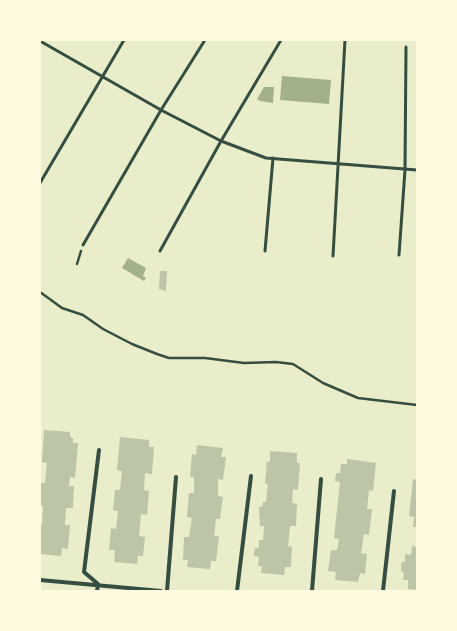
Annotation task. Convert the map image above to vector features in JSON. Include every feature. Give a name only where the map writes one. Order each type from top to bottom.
[{"type":"street","points":[[98,591],[98,584],[84,572],[99,450]]},
{"type":"street","points":[[237,591],[251,476]]},
{"type":"street","points":[[167,591],[176,477]]},
{"type":"street","points":[[312,591],[321,479]]},
{"type":"street","points":[[383,591],[394,491]]},
{"type":"street","points":[[40,580],[98,584],[161,591]]},
{"type":"lane","points":[[40,183],[124,40]]},
{"type":"lane","points":[[83,245],[161,110],[205,40]]},
{"type":"lane","points":[[160,251],[221,141],[281,40]]},
{"type":"lane","points":[[333,256],[345,40]]},
{"type":"lane","points":[[40,41],[161,110],[221,141],[273,158],[417,170]]},
{"type":"lane","points":[[399,255],[405,170],[406,47]]},
{"type":"lane","points":[[265,251],[273,158]]},
{"type":"path","points":[[77,264],[83,245]]},
{"type":"path","points":[[40,292],[62,308],[82,315],[103,329],[132,344],[169,358],[205,358],[244,363],[276,362],[294,364],[323,383],[358,398],[417,405]]},
{"type":"shaded area","points":[[282,76],[331,80],[329,104],[280,100]]},
{"type":"shaded area","points":[[264,87],[274,87],[273,103],[260,101],[257,99]]},
{"type":"shaded area","points":[[128,258],[146,268],[143,276],[146,278],[144,281],[122,268]]},
{"type":"building","points":[[160,271],[167,271],[166,291],[159,289]]},
{"type":"building","points":[[44,430],[70,432],[70,437],[73,438],[73,443],[78,443],[75,478],[70,477],[69,486],[74,486],[73,508],[66,508],[65,525],[70,525],[68,549],[62,548],[61,556],[40,554],[40,525],[42,525],[43,506],[40,505],[40,489],[41,483],[45,483],[47,463],[42,462]]},
{"type":"building","points":[[120,437],[149,440],[149,447],[154,447],[152,474],[145,473],[144,490],[149,491],[147,515],[141,514],[139,536],[145,537],[143,556],[138,556],[137,564],[114,562],[115,550],[109,550],[111,528],[116,529],[118,511],[113,510],[115,490],[120,490],[122,471],[117,470]]},
{"type":"building","points":[[197,445],[223,448],[221,457],[226,457],[223,480],[218,479],[218,496],[223,497],[220,519],[216,519],[214,536],[219,536],[216,561],[211,561],[210,569],[187,567],[188,560],[183,560],[184,537],[189,537],[192,518],[187,517],[189,493],[194,493],[194,477],[190,477],[192,454],[196,455]]},
{"type":"building","points":[[270,451],[297,453],[297,463],[300,463],[298,490],[293,489],[292,503],[297,504],[296,526],[290,526],[288,546],[292,547],[291,567],[285,567],[284,575],[261,573],[262,566],[258,566],[259,557],[254,556],[255,548],[259,548],[259,540],[263,540],[264,526],[260,526],[259,507],[262,507],[263,502],[266,502],[268,484],[265,484],[267,461],[270,462]]},
{"type":"building","points":[[347,459],[376,463],[373,491],[369,490],[367,509],[372,509],[369,535],[364,534],[361,553],[367,554],[365,574],[360,573],[358,582],[335,580],[336,572],[328,571],[331,550],[337,550],[339,539],[334,538],[340,482],[335,481],[336,473],[340,473],[341,464],[347,464]]},
{"type":"building","points":[[413,479],[417,480],[417,527],[413,527],[414,517],[409,516]]},
{"type":"building","points":[[412,546],[417,547],[417,590],[408,589],[408,580],[403,580],[404,573],[401,571],[401,563],[405,561],[405,554],[411,555]]}]
